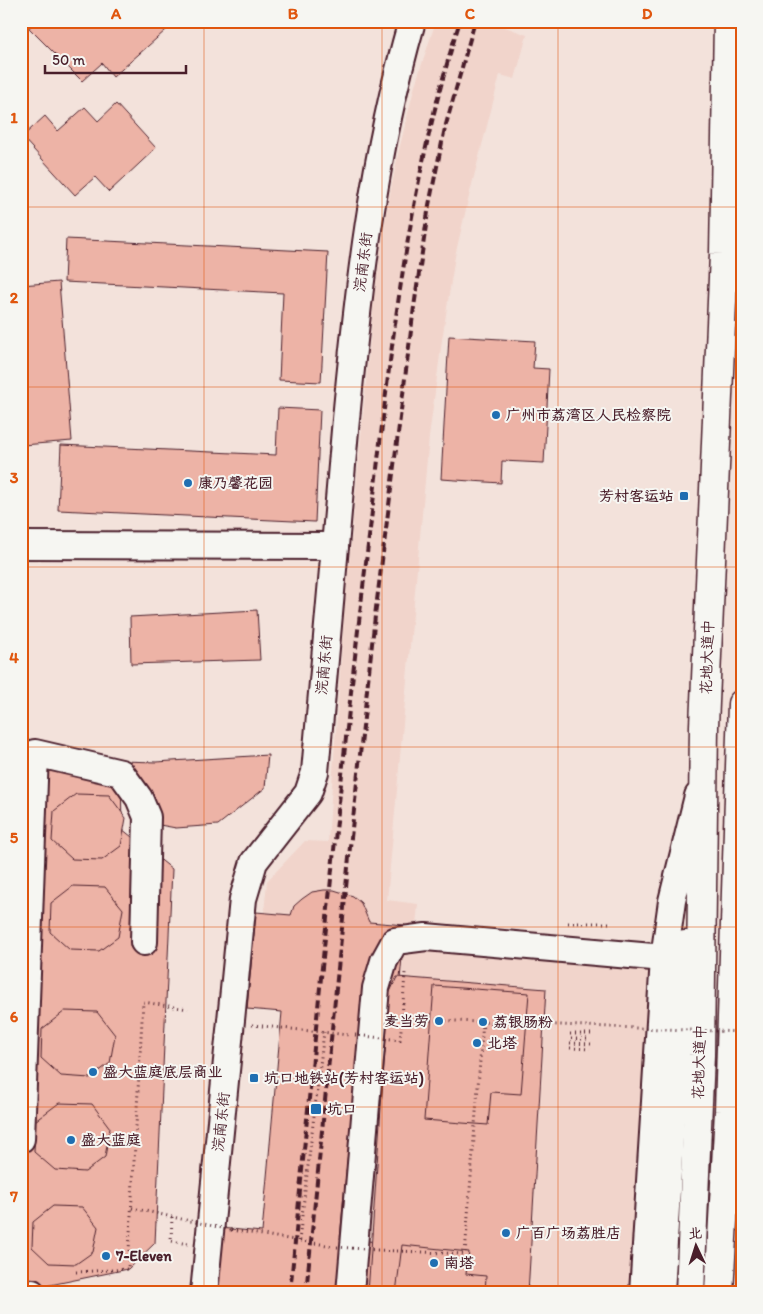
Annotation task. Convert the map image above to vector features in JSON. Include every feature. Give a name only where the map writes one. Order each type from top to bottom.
[{"type":"main road","points":[[713,21],[735,61]]},
{"type":"main road","name":"花地大道中","points":[[690,1293],[700,1055],[704,726],[724,254],[735,61],[728,21]]},
{"type":"main road","name":"花地大道中","points":[[719,1293],[739,875],[742,704]]},
{"type":"main road","points":[[660,1293],[672,1086],[704,726]]},
{"type":"main road","points":[[729,1111],[742,1168]]},
{"type":"street","name":"浣南东街","points":[[204,1293],[243,898],[254,862],[308,793],[315,772],[352,355],[371,200],[390,103],[412,21]]},
{"type":"street","points":[[21,545],[335,546]]},
{"type":"street","points":[[21,1139],[35,753],[121,773],[139,798],[147,817],[144,942]]},
{"type":"street","points":[[643,1293],[664,958],[672,901],[698,795]]},
{"type":"street","points":[[350,1293],[376,988],[384,961],[395,941],[426,937],[664,958]]},
{"type":"street","points":[[21,1292],[32,1293]]},
{"type":"path","points":[[568,923],[611,923]]},
{"type":"path","points":[[248,1024],[400,1040],[406,967]]},
{"type":"path","points":[[76,1272],[128,1269],[143,1002],[188,1009]]},
{"type":"path","points":[[402,1019],[742,1032]]},
{"type":"path","points":[[132,1208],[262,1236],[337,1247],[465,1254],[483,1022]]},
{"type":"path","points":[[299,1241],[324,1032]]},
{"type":"path","points":[[570,1034],[591,1034]]},
{"type":"path","points":[[570,1041],[591,1044],[570,1048]]},
{"type":"path","points":[[172,1217],[171,1241],[208,1248]]},
{"type":"shaded area","points":[[436,21],[501,21],[500,25],[527,35],[515,79],[500,75],[455,256],[429,437],[387,900],[418,904],[416,926],[649,944],[643,1104],[630,1293],[332,1293],[355,1035],[369,922],[264,913],[267,881],[305,841],[328,842],[344,616],[374,298],[384,224],[398,154],[415,85]]},
{"type":"building","points":[[36,21],[172,21],[174,23],[113,77],[102,63],[82,81],[29,28]]},
{"type":"building","points":[[116,104],[156,148],[109,192],[95,177],[75,195],[22,137],[45,116],[58,131],[85,107],[98,121]]},
{"type":"building","points":[[66,239],[328,252],[321,382],[279,380],[283,293],[64,282]]},
{"type":"building","points":[[59,282],[72,441],[23,445],[21,423],[21,285]]},
{"type":"building","name":"广州市荔湾区人民检察院","points":[[449,336],[535,341],[533,368],[549,369],[544,463],[502,461],[501,483],[441,479]]},
{"type":"building","name":"康乃馨花园","points":[[278,408],[320,410],[315,522],[58,510],[61,445],[276,455]]},
{"type":"building","points":[[257,610],[260,660],[131,664],[130,617]]},
{"type":"building","name":"盛大蓝庭底层商业","points":[[35,753],[121,773],[122,829],[172,869],[155,1243],[128,1269],[21,1291],[21,1139]]},
{"type":"building","points":[[268,755],[265,788],[218,825],[176,828],[154,824],[122,761],[156,762]]},
{"type":"building","points":[[76,794],[109,795],[126,818],[121,846],[102,860],[72,859],[52,841],[54,811]]},
{"type":"building","points":[[73,886],[105,887],[123,909],[118,937],[99,951],[70,950],[50,932],[51,903]]},
{"type":"building","name":"坑口","points":[[334,890],[353,896],[361,903],[369,922],[405,925],[396,1022],[360,1019],[340,1239],[381,1242],[377,1293],[214,1293],[220,1228],[262,1232],[282,1012],[247,1009],[256,912],[291,915],[294,906],[302,899],[312,892]]},
{"type":"building","points":[[397,977],[546,989],[528,1293],[368,1293],[389,994]]},
{"type":"building","name":"北塔","points":[[434,986],[529,993],[521,1094],[491,1092],[488,1125],[424,1120]]},
{"type":"building","points":[[65,1011],[97,1012],[115,1035],[110,1063],[90,1078],[61,1076],[41,1058],[42,1029]]},
{"type":"building","name":"盛大蓝庭","points":[[59,1103],[92,1104],[110,1128],[105,1157],[85,1172],[55,1170],[34,1152],[35,1121]]},
{"type":"building","points":[[53,1206],[82,1207],[98,1227],[93,1252],[76,1264],[49,1263],[32,1247],[33,1222]]},
{"type":"building","name":"南塔","points":[[402,1245],[469,1252],[466,1274],[486,1276],[485,1293],[396,1293]]},
{"type":"railway","points":[[290,1293],[348,720],[393,336],[426,146],[460,21]]},
{"type":"railway","points":[[306,1293],[375,616],[414,307],[429,205],[445,128],[475,21]]},
{"type":"place","name":"广州市荔湾区人民检察院","points":[[496,415]]},
{"type":"place","name":"康乃馨花园","points":[[188,483]]},
{"type":"place","name":"芳村客运站","points":[[684,496]]},
{"type":"place","name":"麦当劳","points":[[439,1021]]},
{"type":"place","name":"荔银肠粉","points":[[483,1022]]},
{"type":"place","name":"北塔","points":[[477,1043]]},
{"type":"place","name":"盛大蓝庭底层商业","points":[[93,1072]]},
{"type":"place","name":"坑口地铁站(芳村客运站)","points":[[254,1078]]},
{"type":"place","name":"坑口","points":[[316,1109]]},
{"type":"place","name":"盛大蓝庭","points":[[71,1140]]},
{"type":"place","name":"广百广场荔胜店","points":[[506,1233]]},
{"type":"place","name":"7-Eleven","points":[[106,1256]]},
{"type":"place","name":"南塔","points":[[434,1263]]}]
